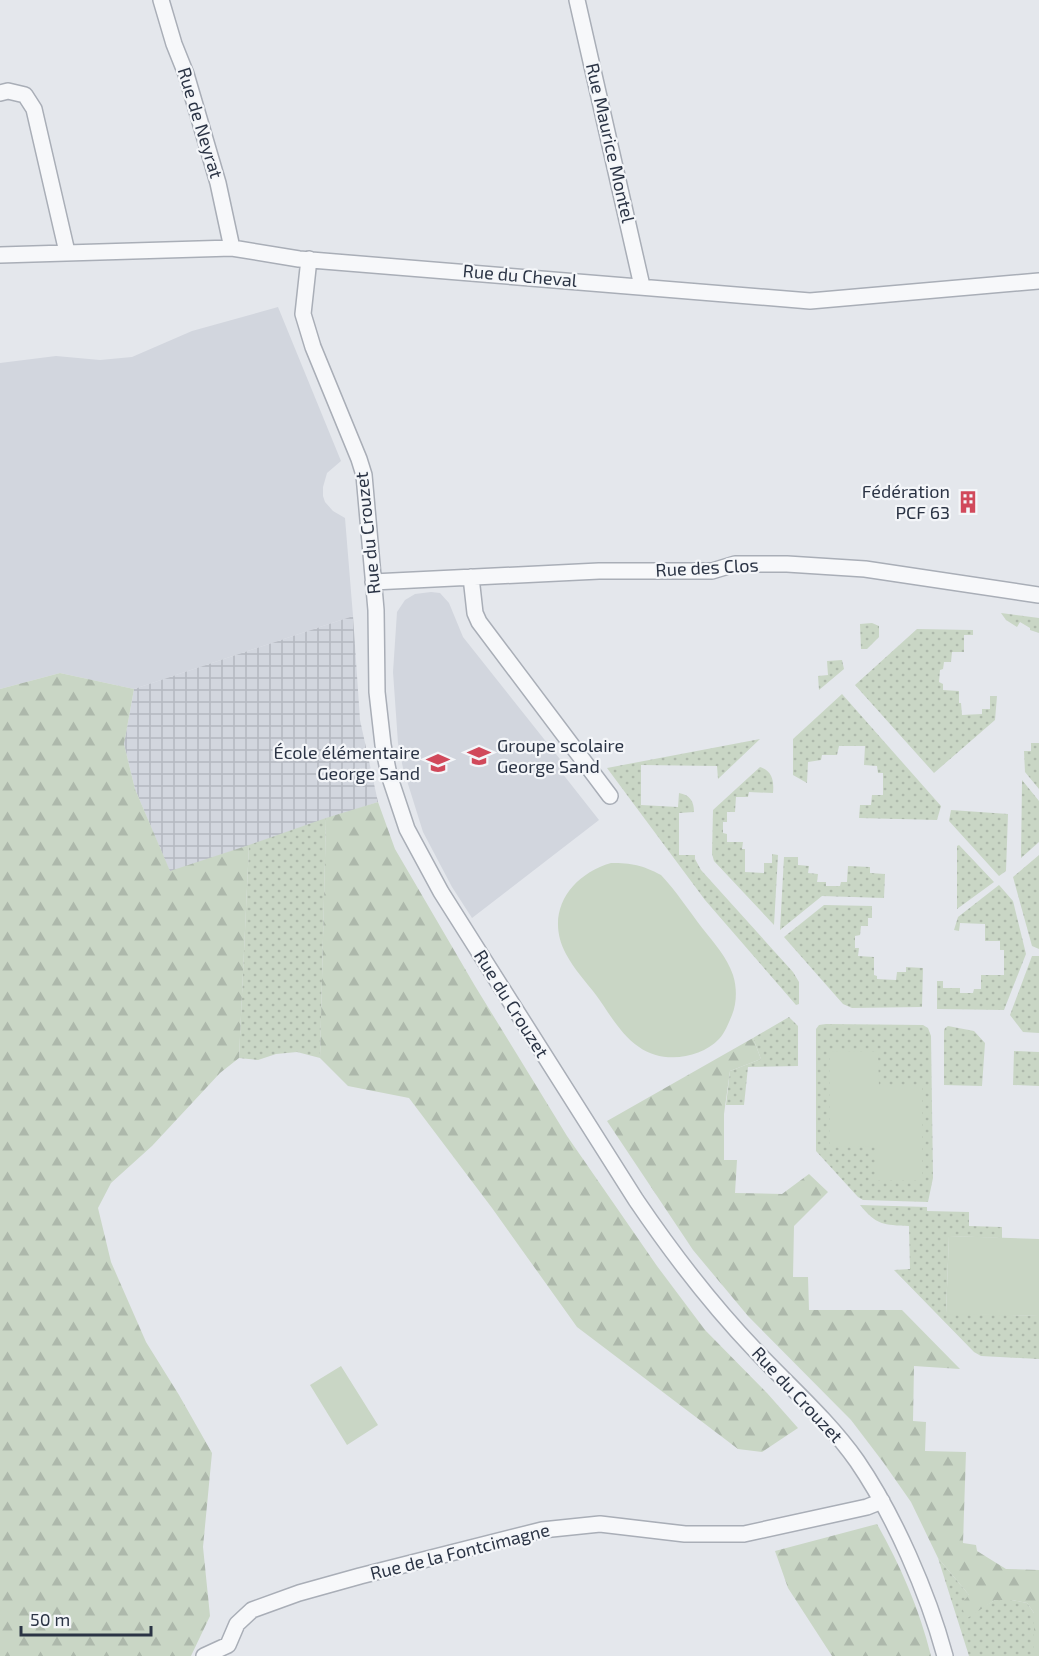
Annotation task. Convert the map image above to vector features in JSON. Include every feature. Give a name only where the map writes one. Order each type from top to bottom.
[{"type":"street","name":"Rue de Neyrat","points":[[161,0],[186,74],[218,183],[232,248]]},
{"type":"street","name":"Rue Maurice Montel","points":[[577,0],[642,286]]},
{"type":"street","points":[[0,93],[8,91],[25,95],[34,109],[67,252]]},
{"type":"street","name":"Rue du Cheval","points":[[0,255],[232,248],[309,259],[810,301],[1039,280]]},
{"type":"street","name":"Rue du Crouzet","points":[[309,259],[303,314],[313,347],[364,475],[377,626],[377,692],[389,775],[407,829],[424,864],[668,1247],[753,1348],[822,1420],[857,1461],[882,1502],[920,1581],[945,1656]]},
{"type":"street","name":"Rue des Clos","points":[[373,582],[599,571],[712,571],[735,564],[788,564],[865,568],[1039,595]]},
{"type":"street","points":[[471,577],[475,613],[479,622],[610,796]]},
{"type":"street","name":"Rue de la Fontcimagne","points":[[204,1656],[228,1645],[237,1624],[252,1610],[340,1582],[542,1530],[600,1524],[685,1534],[744,1534],[882,1502]]},
{"type":"shaded area","points":[[278,307],[341,461],[327,473],[323,496],[333,511],[345,518],[353,616],[134,689],[60,673],[0,689],[0,363],[56,356],[100,360],[132,357],[192,331]]},
{"type":"shaded area","name":"Groupe scolaire George Sand","points":[[440,593],[449,603],[463,637],[567,768],[562,773],[599,820],[472,918],[452,887],[423,832],[403,768],[398,743],[393,672],[397,612],[405,600],[415,594]]},
{"type":"shaded area","points":[[353,616],[360,720],[378,802],[170,872],[135,789],[124,744],[134,689]]},
{"type":"green space","points":[[1001,613],[1039,618],[1039,633],[1030,630],[1020,622],[1017,627],[1006,620]]},
{"type":"green space","points":[[872,623],[879,626],[879,637],[867,649],[861,649],[860,624]]},
{"type":"green space","points":[[917,629],[973,630],[973,635],[964,635],[964,652],[952,652],[951,662],[944,662],[943,669],[940,670],[939,682],[943,684],[943,690],[959,691],[962,715],[982,714],[982,709],[990,709],[990,696],[997,696],[995,720],[934,773],[855,685]]},
{"type":"green space","points":[[842,660],[844,669],[819,690],[818,676],[828,675],[827,661]]},
{"type":"green space","points":[[60,673],[134,689],[124,744],[135,789],[170,871],[249,845],[239,1058],[220,1073],[152,1146],[111,1183],[98,1208],[111,1262],[146,1342],[212,1453],[203,1547],[210,1616],[191,1656],[0,1656],[0,689]]},
{"type":"green space","points":[[842,694],[941,806],[937,820],[859,818],[860,805],[871,805],[872,795],[883,795],[883,773],[878,773],[877,766],[864,765],[865,746],[839,746],[837,755],[822,755],[821,760],[808,762],[807,783],[793,775],[793,739]]},
{"type":"green space","points":[[760,739],[718,779],[717,766],[641,765],[641,805],[678,807],[679,793],[691,799],[694,812],[679,813],[679,855],[695,855],[701,870],[793,972],[799,982],[799,1004],[796,1005],[705,900],[607,768]]},
{"type":"green space","points":[[1031,743],[1039,743],[1039,789],[1025,772],[1024,751],[1031,751]]},
{"type":"green space","points":[[760,767],[768,771],[772,777],[773,793],[749,792],[748,797],[736,797],[735,812],[727,812],[727,822],[723,822],[723,833],[727,834],[727,842],[743,842],[745,872],[764,873],[764,863],[772,863],[772,854],[778,855],[774,925],[714,861],[712,854],[713,810]]},
{"type":"green space","points":[[1022,780],[1039,801],[1039,842],[1021,858]]},
{"type":"green space","points":[[378,802],[395,849],[475,986],[567,1136],[657,1266],[705,1330],[798,1428],[762,1452],[738,1449],[577,1327],[492,1208],[409,1098],[348,1086],[320,1058],[326,818]]},
{"type":"green space","points":[[951,810],[1008,814],[1006,871],[999,876],[949,821]]},
{"type":"green space","points":[[326,818],[320,1058],[297,1052],[276,1054],[258,1060],[239,1058],[249,845]]},
{"type":"green space","points":[[959,845],[994,882],[957,909],[957,846]]},
{"type":"green space","points":[[1039,855],[1039,949],[1032,946],[1013,877]]},
{"type":"green space","points":[[784,857],[798,857],[798,865],[809,866],[808,873],[818,874],[817,882],[826,882],[826,886],[840,886],[841,882],[847,882],[848,866],[870,867],[870,873],[885,874],[884,898],[822,896],[780,930]]},
{"type":"green space","points":[[611,863],[637,865],[661,875],[720,951],[730,968],[736,990],[734,1010],[721,1037],[702,1051],[680,1057],[669,1057],[659,1056],[639,1047],[621,1030],[566,954],[560,939],[558,924],[565,898],[573,886],[584,877]]},
{"type":"green space","points":[[999,885],[1013,901],[1026,954],[1004,1010],[937,1009],[937,981],[943,981],[943,988],[960,988],[960,993],[973,993],[974,989],[981,989],[981,975],[1004,975],[1004,950],[1000,950],[1000,941],[985,941],[985,924],[960,923],[959,931],[954,930],[958,917]]},
{"type":"green space","points":[[824,905],[872,906],[872,918],[868,918],[868,926],[861,926],[860,935],[855,936],[855,948],[859,948],[858,956],[874,957],[874,975],[877,979],[896,980],[897,972],[906,972],[906,967],[923,968],[922,1007],[852,1008],[843,1004],[784,937]]},
{"type":"green space","points":[[1032,956],[1039,956],[1039,1033],[1023,1032],[1010,1015]]},
{"type":"green space","points":[[789,1017],[798,1026],[798,1066],[748,1067],[744,1105],[726,1105],[730,1071],[761,1059],[753,1038]]},
{"type":"green space","points":[[819,1025],[923,1025],[928,1028],[931,1036],[933,1178],[928,1202],[863,1200],[816,1151],[816,1029]]},
{"type":"green space","points":[[948,1026],[974,1031],[985,1043],[982,1086],[944,1085],[944,1031]]},
{"type":"green space","points":[[753,1038],[761,1059],[730,1071],[724,1114],[724,1160],[737,1160],[735,1193],[782,1194],[809,1174],[828,1192],[794,1226],[793,1277],[808,1277],[809,1310],[902,1310],[960,1369],[914,1366],[913,1421],[926,1422],[925,1451],[966,1452],[963,1543],[976,1545],[977,1551],[1006,1569],[1039,1570],[1039,1656],[1034,1656],[1034,1613],[1027,1603],[995,1600],[966,1619],[961,1604],[969,1595],[938,1558],[911,1502],[883,1462],[851,1420],[748,1316],[693,1250],[607,1121]]},
{"type":"green space","points":[[830,1051],[878,1052],[879,1086],[922,1086],[922,1180],[875,1180],[875,1147],[830,1146]]},
{"type":"green space","points":[[1014,1051],[1039,1052],[1039,1086],[1013,1085]]},
{"type":"green space","points":[[860,1205],[927,1207],[927,1211],[969,1212],[969,1226],[1002,1227],[1002,1238],[949,1236],[946,1313],[1039,1316],[1039,1359],[981,1356],[974,1352],[894,1270],[910,1269],[909,1226],[881,1223],[871,1217]]},
{"type":"green space","points":[[949,1236],[1039,1239],[1039,1316],[946,1314]]},
{"type":"green space","points":[[341,1366],[378,1425],[347,1445],[310,1385]]},
{"type":"green space","points":[[877,1524],[908,1588],[931,1656],[832,1656],[788,1588],[775,1551]]},
{"type":"green space","points":[[938,1558],[969,1595],[983,1607],[995,1600],[1027,1603],[1034,1613],[1034,1656],[969,1656]]},
{"type":"place","name":"Fédération PCF 63","points":[[968,502]]},
{"type":"place","name":"Groupe scolaire George Sand","points":[[479,756]]},
{"type":"place","name":"École élémentaire George Sand","points":[[438,763]]}]
